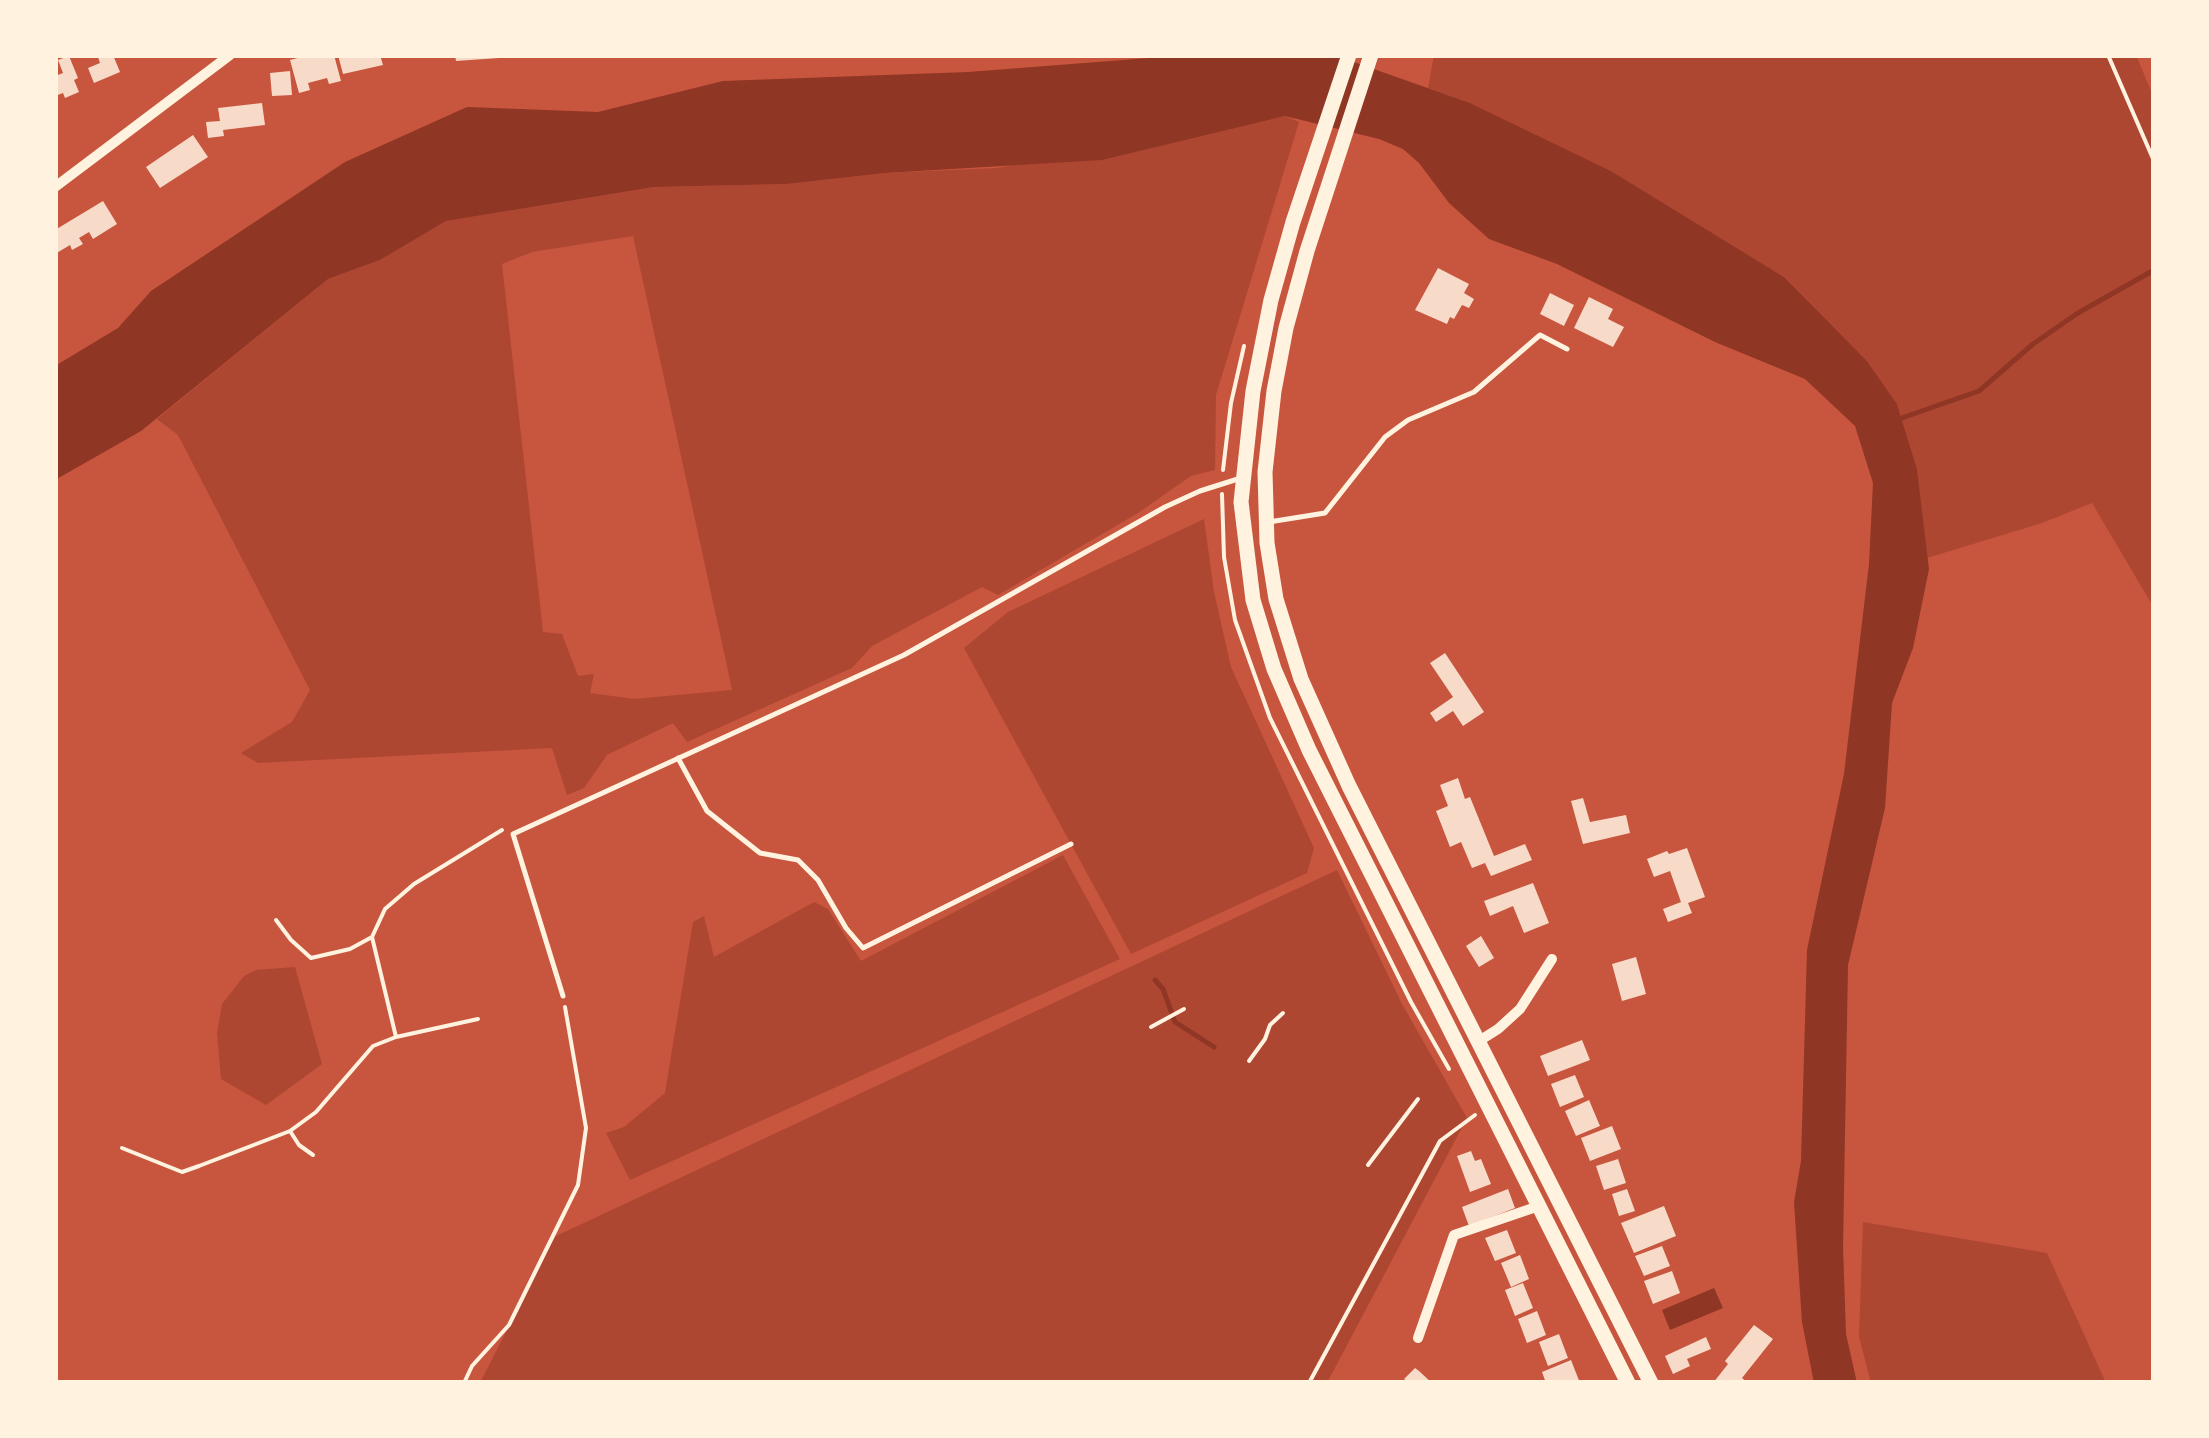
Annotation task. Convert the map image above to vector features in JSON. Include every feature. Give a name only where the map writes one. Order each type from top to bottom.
[{"type":"main road","points":[[1349,55],[1312,160],[1271,300],[1254,390],[1242,517],[1250,589],[1282,691],[1334,802],[1628,1383]]},
{"type":"main road","points":[[1370,59],[1331,173],[1276,376],[1265,472],[1266,522],[1276,599],[1291,653],[1349,786],[1651,1383]]},
{"type":"street","points":[[55,187],[230,55]]},
{"type":"street","points":[[1479,1041],[1520,1009],[1552,959]]},
{"type":"street","points":[[1418,1338],[1454,1236],[1539,1206]]},
{"type":"lane","points":[[1266,522],[1325,513],[1385,437],[1408,420],[1474,392],[1540,335],[1567,349]]},
{"type":"lane","points":[[563,996],[512,834],[904,655],[1165,508],[1200,491],[1243,478]]},
{"type":"lane","points":[[678,758],[707,810],[760,853],[798,860],[818,880],[846,928],[863,948],[1071,844]]},
{"type":"path","points":[[2108,55],[2154,161]]},
{"type":"path","points":[[276,920],[311,958],[350,949],[372,937],[385,910],[414,884],[507,827],[512,834]]},
{"type":"path","points":[[372,937],[396,1037]]},
{"type":"path","points":[[464,1383],[472,1366],[509,1325],[578,1186],[586,1128],[563,996]]},
{"type":"path","points":[[1150,1027],[1184,1009]]},
{"type":"path","points":[[1250,1061],[1262,1046],[1270,1025],[1283,1013]]},
{"type":"path","points":[[122,1148],[182,1172],[290,1130],[316,1112],[374,1046],[396,1037],[478,1019]]},
{"type":"path","points":[[1368,1165],[1418,1099]]},
{"type":"path","points":[[1309,1383],[1440,1141],[1476,1115]]},
{"type":"path","points":[[290,1130],[299,1145],[313,1155]]},
{"type":"shaded area","points":[[1188,55],[1334,55],[1470,103],[1611,171],[1784,277],[1867,361],[1897,404],[1917,469],[1929,569],[1913,648],[1892,703],[1885,808],[1848,965],[1843,1247],[1846,1334],[1857,1383],[1814,1383],[1802,1322],[1794,1202],[1801,1161],[1807,950],[1844,774],[1869,564],[1873,483],[1855,426],[1805,379],[1715,342],[1557,264],[1489,239],[1449,203],[1419,163],[1403,149],[1379,139],[1285,116],[1102,160],[885,173],[787,184],[654,187],[446,221],[380,260],[328,279],[141,431],[55,480],[55,366],[118,328],[151,291],[345,162],[467,107],[598,112],[723,81],[968,72]]},
{"type":"shaded area","points":[[1434,55],[2136,55],[2154,98],[2154,608],[2092,503],[2042,523],[1927,558],[1917,469],[1897,404],[1867,361],[1784,277],[1611,171],[1470,103],[1428,88]]},
{"type":"shaded area","points":[[1285,116],[1299,122],[1216,395],[1215,470],[1191,476],[1138,513],[998,595],[982,587],[872,646],[852,668],[687,742],[673,723],[607,755],[584,788],[567,795],[552,748],[258,763],[241,753],[292,722],[310,690],[178,435],[157,419],[328,279],[380,260],[446,221],[654,187],[787,184],[885,173],[997,168]],"holes":[[[633,236],[732,690],[634,699],[590,693],[594,674],[578,676],[562,634],[543,632],[502,264],[532,252]]]},
{"type":"shaded area","points":[[1204,519],[1214,592],[1231,667],[1314,848],[1307,873],[1131,954],[964,648],[1008,612]]},
{"type":"shaded area","points":[[1063,855],[1120,959],[630,1180],[606,1133],[624,1127],[665,1093],[693,922],[704,916],[714,957],[814,902],[828,909],[861,961]]},
{"type":"shaded area","points":[[1337,870],[1402,1004],[1467,1118],[1327,1383],[480,1383],[554,1237]]},
{"type":"shaded area","points":[[295,967],[322,1064],[266,1105],[221,1079],[217,1033],[222,1004],[244,976],[256,970]]},
{"type":"shaded area","points":[[1863,1222],[2047,1253],[2106,1383],[1871,1383],[1859,1337]]},
{"type":"shaded area","points":[[1714,1288],[1723,1308],[1670,1330],[1662,1310]]},
{"type":"building","points":[[113,55],[120,72],[94,83],[88,68],[100,63],[98,57]]},
{"type":"building","points":[[334,55],[341,81],[329,84],[327,78],[308,83],[310,90],[299,93],[290,60]]},
{"type":"building","points":[[338,55],[380,55],[383,65],[343,74]]},
{"type":"building","points":[[455,55],[499,55],[499,58],[456,61]]},
{"type":"building","points":[[69,56],[79,92],[65,98],[63,93],[55,96],[55,76],[63,73],[58,60]]},
{"type":"building","points":[[290,71],[292,95],[272,96],[270,73]]},
{"type":"building","points":[[262,103],[265,125],[223,130],[224,136],[208,138],[206,122],[220,121],[218,108]]},
{"type":"building","points":[[193,135],[208,157],[160,188],[146,167]]},
{"type":"building","points":[[103,201],[117,224],[93,239],[89,232],[79,238],[83,244],[72,250],[70,245],[55,254],[55,230]]},
{"type":"building","points":[[1438,268],[1469,284],[1464,293],[1474,299],[1469,308],[1462,305],[1447,324],[1415,310]]},
{"type":"building","points":[[1550,293],[1574,305],[1564,326],[1540,314]]},
{"type":"building","points":[[1589,297],[1613,309],[1608,319],[1624,327],[1613,347],[1574,328]]},
{"type":"building","points":[[1445,653],[1484,712],[1463,726],[1453,711],[1436,722],[1430,713],[1453,697],[1430,663]]},
{"type":"building","points":[[1458,778],[1494,856],[1525,844],[1532,860],[1491,876],[1485,863],[1472,868],[1461,842],[1450,847],[1436,811],[1448,806],[1440,785]]},
{"type":"building","points":[[1583,798],[1590,822],[1626,815],[1630,833],[1583,844],[1571,801]]},
{"type":"building","points":[[1687,848],[1705,897],[1688,903],[1692,913],[1668,922],[1663,909],[1681,902],[1670,871],[1654,877],[1647,859]]},
{"type":"building","points":[[1533,883],[1549,923],[1524,933],[1513,906],[1490,916],[1484,901]]},
{"type":"building","points":[[1481,936],[1494,958],[1479,967],[1466,946]]},
{"type":"building","points":[[1636,957],[1646,994],[1622,1001],[1612,964]]},
{"type":"building","points":[[1582,1040],[1590,1060],[1548,1076],[1540,1056]]},
{"type":"building","points":[[1575,1075],[1584,1097],[1560,1107],[1551,1084]]},
{"type":"building","points":[[1589,1100],[1600,1126],[1576,1136],[1565,1111]]},
{"type":"building","points":[[1612,1126],[1621,1149],[1590,1161],[1581,1138]]},
{"type":"building","points":[[1471,1151],[1475,1161],[1481,1159],[1491,1184],[1470,1192],[1457,1156]]},
{"type":"building","points":[[1618,1159],[1626,1183],[1604,1190],[1596,1166]]},
{"type":"building","points":[[1508,1189],[1515,1208],[1469,1226],[1462,1207]]},
{"type":"building","points":[[1627,1189],[1635,1211],[1619,1216],[1612,1194]]},
{"type":"building","points":[[1664,1206],[1676,1236],[1634,1253],[1621,1223]]},
{"type":"building","points":[[1507,1230],[1516,1253],[1495,1261],[1485,1238]]},
{"type":"building","points":[[1662,1246],[1670,1266],[1644,1276],[1635,1256]]},
{"type":"building","points":[[1520,1255],[1529,1279],[1511,1287],[1501,1263]]},
{"type":"building","points":[[1672,1271],[1680,1293],[1653,1304],[1644,1281]]},
{"type":"building","points":[[1523,1283],[1533,1308],[1515,1316],[1505,1290]]},
{"type":"building","points":[[1537,1311],[1546,1335],[1527,1343],[1518,1319]]},
{"type":"building","points":[[1754,1325],[1773,1339],[1742,1378],[1748,1383],[1713,1383],[1728,1364],[1725,1361]]},
{"type":"building","points":[[1559,1334],[1568,1358],[1548,1366],[1539,1342]]},
{"type":"building","points":[[1706,1337],[1711,1349],[1687,1359],[1690,1366],[1673,1374],[1665,1356]]},
{"type":"building","points":[[1571,1360],[1580,1383],[1546,1383],[1542,1372]]},
{"type":"building","points":[[1415,1368],[1432,1383],[1409,1383],[1404,1379]]},
{"type":"waterway","points":[[1896,420],[1979,391],[2033,344],[2154,270]]},
{"type":"waterway","points":[[1155,980],[1163,989],[1175,1022],[1214,1047]]}]
